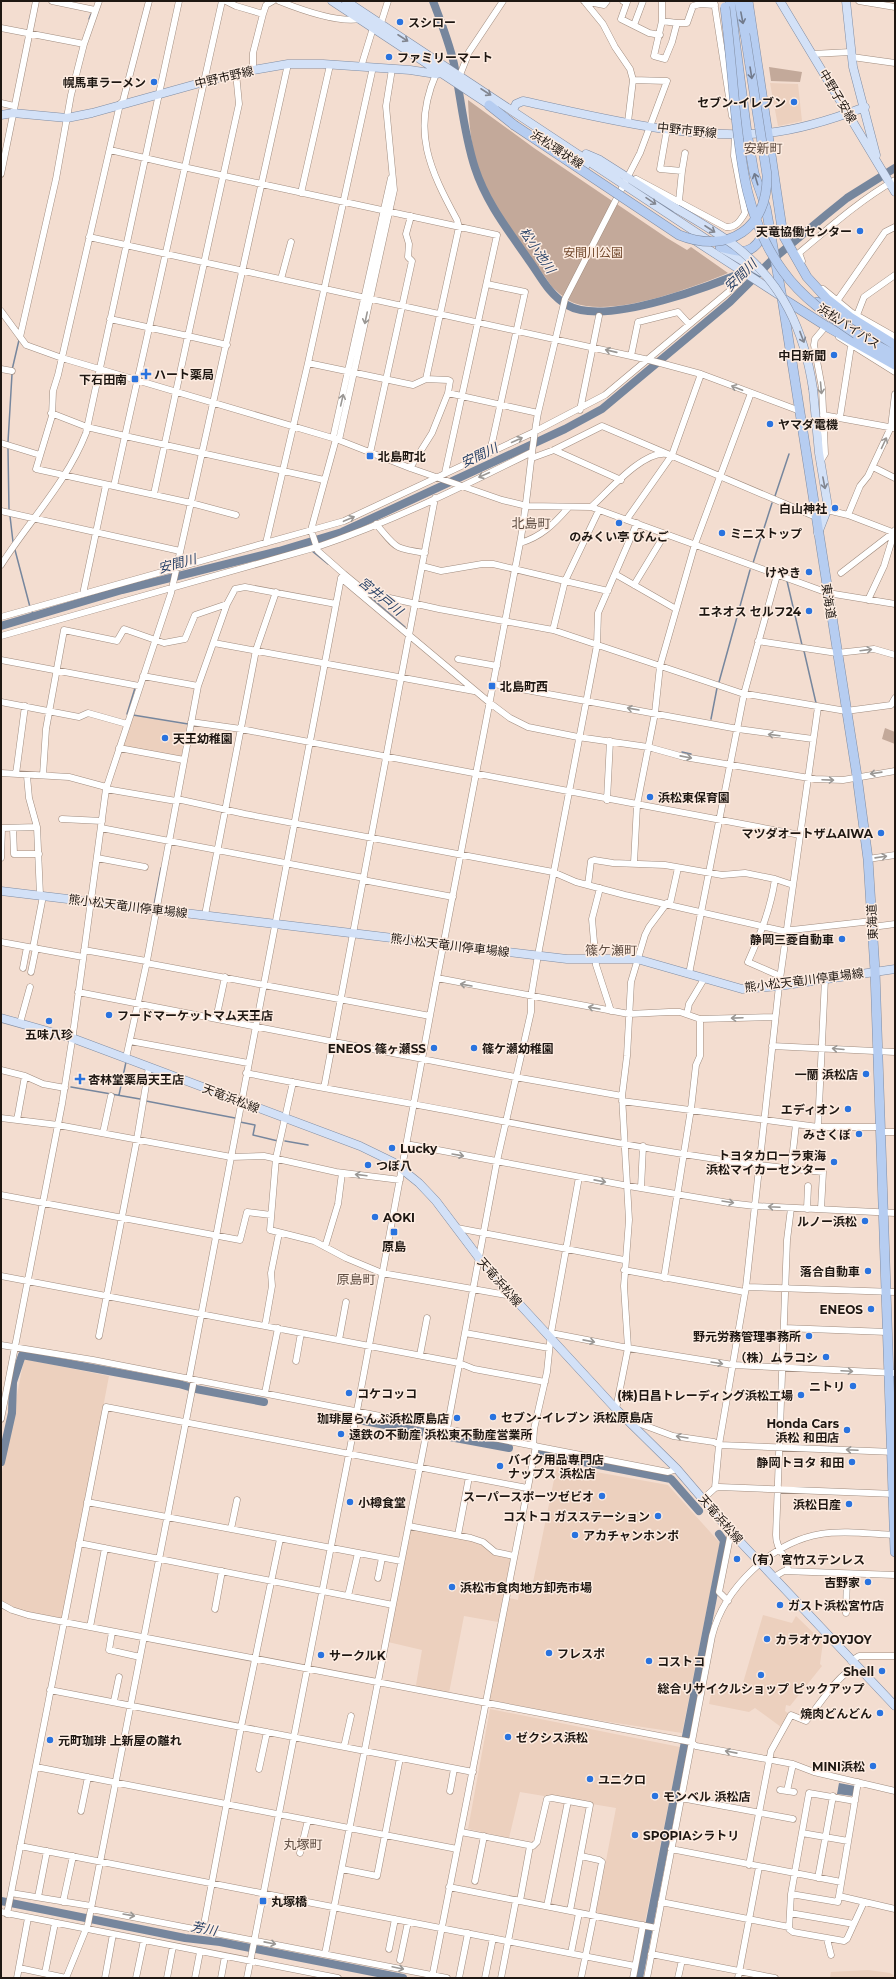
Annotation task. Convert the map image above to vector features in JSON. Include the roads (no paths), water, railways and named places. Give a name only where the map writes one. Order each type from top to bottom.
[{"type":"highway","points":[[489,105],[514,125],[679,235],[692,240],[708,243],[728,240],[738,235],[753,222],[762,209],[767,190],[767,175],[739,1]]},
{"type":"highway","name":"浜松バイパス","points":[[748,1],[769,133],[783,235],[797,256],[807,277],[827,299],[885,340],[895,345]]},
{"type":"highway","points":[[727,3],[754,173],[766,208],[774,244]]},
{"type":"highway","name":"浜松バイパス","points":[[727,3],[744,182],[757,224],[782,271],[799,290],[826,314],[856,334],[895,355]]},
{"type":"highway","points":[[769,133],[774,244]]},
{"type":"highway","points":[[720,247],[739,252],[747,251],[752,249],[760,241],[765,230],[762,195]]},
{"type":"highway","name":"東海道","points":[[774,244],[857,776],[868,859],[875,971],[885,1292],[887,1332],[892,1373],[895,1552]]},
{"type":"highway","points":[[779,281],[885,340]]},
{"type":"highway","points":[[782,298],[813,318],[895,365]]},
{"type":"highway","points":[[786,324],[788,319],[796,313],[813,318]]},
{"type":"main road","name":"浜松環状線","points":[[332,1],[438,73],[457,77],[513,110],[554,138],[600,160],[624,181],[736,267],[782,298]]},
{"type":"main road","name":"浜松環状線","points":[[346,1],[450,69],[464,88],[489,105],[624,181],[720,247],[779,281]]},
{"type":"main road","name":"中野子安線","points":[[780,1],[878,164],[891,181],[895,192]]},
{"type":"main road","points":[[846,1],[851,55],[878,164]]},
{"type":"main road","name":"中野市野線","points":[[1,115],[14,110],[67,118],[203,81],[236,73],[288,64],[330,65],[438,73]]},
{"type":"main road","points":[[438,73],[450,69]]},
{"type":"main road","name":"中野市野線","points":[[513,110],[519,102],[531,103],[667,129],[704,134],[735,134],[769,133],[865,107]]},
{"type":"main road","points":[[624,181],[678,205],[734,245],[770,281],[790,311],[803,339],[808,358],[813,389],[820,463],[826,491],[827,510],[818,533]]},
{"type":"main road","name":"熊小松天竜川停車場線","points":[[1,891],[567,959],[637,959],[742,989],[779,986],[895,968]]},
{"type":"main road","name":"天竜浜松線","points":[[1,1018],[72,1038],[126,1058],[360,1146],[402,1167],[436,1201],[479,1258],[512,1296],[550,1335],[616,1409],[677,1469],[731,1532],[895,1706]]},
{"type":"street","points":[[1,174],[36,1]]},
{"type":"street","points":[[52,1],[94,10]]},
{"type":"street","points":[[20,337],[56,179],[67,118],[84,44],[94,10],[99,1]]},
{"type":"street","points":[[149,1],[123,101],[120,104],[62,358],[53,391],[51,413],[36,469],[63,476],[67,475],[106,485],[154,494],[236,515]]},
{"type":"street","points":[[1,565],[63,476],[81,445],[87,427],[179,1]]},
{"type":"street","points":[[114,486],[183,167],[222,1]]},
{"type":"street","points":[[226,1],[236,6],[263,14]]},
{"type":"street","points":[[253,70],[253,53],[263,14],[266,5],[273,1]]},
{"type":"street","points":[[279,1],[301,10],[351,21],[360,19]]},
{"type":"street","points":[[381,23],[388,1]]},
{"type":"street","points":[[457,77],[469,52],[503,1]]},
{"type":"street","points":[[584,1],[604,5],[606,1]]},
{"type":"street","points":[[584,1],[603,24],[615,47],[630,69],[633,80],[628,122]]},
{"type":"street","points":[[623,1],[627,2],[621,19],[660,35]]},
{"type":"street","points":[[634,25],[643,1]]},
{"type":"street","points":[[662,1],[660,35],[654,56],[665,59],[672,42],[677,23]]},
{"type":"street","points":[[859,1],[895,6]]},
{"type":"street","points":[[662,21],[687,23],[693,6],[714,3],[735,134],[735,164],[745,213],[736,225],[731,228],[726,227],[678,205],[685,153]]},
{"type":"street","points":[[1,28],[84,44]]},
{"type":"street","points":[[361,67],[373,28]]},
{"type":"street","points":[[812,54],[851,55],[895,63]]},
{"type":"street","points":[[1,1419],[3,1394],[15,1347],[65,1088],[106,788],[177,568],[288,64]]},
{"type":"street","points":[[301,193],[330,65]]},
{"type":"street","points":[[266,543],[294,428],[373,68]]},
{"type":"street","points":[[392,69],[386,106],[389,151],[393,170],[394,190],[386,211],[336,439],[311,531],[313,547],[342,576],[410,633],[476,692],[523,725],[578,737],[648,747],[684,757],[830,781],[895,770]]},
{"type":"street","points":[[154,494],[239,104],[236,73]]},
{"type":"street","points":[[426,379],[459,227],[457,220],[437,182],[428,160],[425,144],[425,106],[438,73]]},
{"type":"street","points":[[247,1978],[323,1591],[475,774],[494,684],[527,506],[534,432],[538,413],[565,298],[624,181],[640,153],[667,81],[633,80]]},
{"type":"street","points":[[1,103],[14,110]]},
{"type":"street","points":[[667,129],[660,169],[682,171]]},
{"type":"street","points":[[110,150],[497,235],[445,473]]},
{"type":"street","points":[[891,181],[866,196],[797,256],[825,291],[837,301],[857,316],[895,336]]},
{"type":"street","points":[[370,453],[412,261],[407,254],[408,244],[406,234],[411,216]]},
{"type":"street","points":[[837,301],[885,232],[895,227]]},
{"type":"street","points":[[89,237],[649,360],[700,374],[800,412]]},
{"type":"street","points":[[282,279],[291,242]]},
{"type":"street","points":[[857,316],[864,297],[895,274]]},
{"type":"street","points":[[1,617],[344,522],[580,410],[605,395],[649,360],[739,282]]},
{"type":"street","points":[[487,284],[525,292],[490,452]]},
{"type":"street","points":[[1,310],[26,345],[62,358],[175,393],[336,439],[410,468],[502,500],[527,506],[568,508],[591,507],[828,593],[895,604]]},
{"type":"street","points":[[630,356],[638,322],[678,312],[689,324]]},
{"type":"street","points":[[580,410],[599,316]]},
{"type":"street","points":[[110,319],[227,345]]},
{"type":"street","points":[[820,463],[825,454],[821,382],[814,345],[815,339],[830,328],[851,346],[895,372]]},
{"type":"street","points":[[840,417],[851,346]]},
{"type":"street","points":[[308,363],[413,385],[426,379],[450,381],[448,393],[432,433],[410,468]]},
{"type":"street","points":[[1,369],[12,371]]},
{"type":"street","points":[[627,519],[672,455],[700,374]]},
{"type":"street","points":[[448,393],[538,413]]},
{"type":"street","points":[[634,863],[637,805],[655,713],[660,666],[695,544],[751,393]]},
{"type":"street","points":[[848,515],[860,486],[873,467],[893,428],[895,394]]},
{"type":"street","points":[[51,413],[87,427],[324,480]]},
{"type":"street","points":[[823,415],[893,428]]},
{"type":"street","points":[[1,636],[313,547],[376,524],[532,454],[554,450],[602,426],[816,517]]},
{"type":"street","points":[[1,443],[40,455]]},
{"type":"street","points":[[554,450],[621,480]]},
{"type":"street","points":[[591,507],[646,458],[659,454],[672,455]]},
{"type":"street","points":[[873,467],[895,478]]},
{"type":"street","points":[[83,594],[106,485]]},
{"type":"street","points":[[324,1088],[342,999],[435,498]]},
{"type":"street","points":[[520,543],[531,540],[544,532],[568,508]]},
{"type":"street","points":[[552,630],[565,581],[599,510]]},
{"type":"street","points":[[827,510],[848,515],[895,532]]},
{"type":"street","points":[[1,511],[180,551]]},
{"type":"street","points":[[447,1429],[497,1161],[531,1012],[531,997],[538,955],[578,737],[597,645],[598,613],[637,523]]},
{"type":"street","points":[[376,524],[392,545],[398,549],[425,554]]},
{"type":"street","points":[[840,573],[895,532]]},
{"type":"street","points":[[868,600],[884,566],[895,532]]},
{"type":"street","points":[[634,585],[665,534]]},
{"type":"street","points":[[422,566],[441,571],[482,564],[515,569],[608,591]]},
{"type":"street","points":[[616,574],[676,609]]},
{"type":"street","points":[[689,974],[718,820],[731,764],[744,694],[777,575]]},
{"type":"street","points":[[342,576],[366,593],[552,630],[744,694],[846,711],[893,705],[895,698]]},
{"type":"street","points":[[19,1968],[66,1978],[87,1926],[186,1422],[201,1314],[342,576]]},
{"type":"street","points":[[126,1058],[146,962],[198,686],[214,643],[226,604],[236,589],[240,587],[276,592],[336,604]]},
{"type":"street","points":[[205,915],[219,850],[256,650],[276,592]]},
{"type":"street","points":[[43,776],[50,711],[64,630],[117,641],[124,630],[164,644],[185,639],[195,615],[226,604]]},
{"type":"street","points":[[758,641],[837,653],[874,649],[895,655]]},
{"type":"street","points":[[214,643],[476,692]]},
{"type":"street","points":[[1,660],[139,686]]},
{"type":"street","points":[[458,660],[497,666]]},
{"type":"street","points":[[143,676],[198,686]]},
{"type":"street","points":[[494,684],[738,729],[813,740]]},
{"type":"street","points":[[1,702],[79,717],[88,713],[127,724]]},
{"type":"street","points":[[16,774],[25,706]]},
{"type":"street","points":[[715,1488],[719,1446],[746,1289],[780,976],[818,707]]},
{"type":"street","points":[[191,722],[241,729],[607,800],[800,835]]},
{"type":"street","points":[[607,800],[610,741]]},
{"type":"street","points":[[119,748],[184,760]]},
{"type":"street","points":[[1,773],[27,776],[68,777],[106,788],[177,800],[553,872],[588,885],[763,926],[787,930],[872,924],[895,924]]},
{"type":"street","points":[[27,776],[29,798],[37,827],[42,895],[32,948],[31,972]]},
{"type":"street","points":[[62,819],[102,821]]},
{"type":"street","points":[[1,858],[2,828],[37,827]]},
{"type":"street","points":[[14,828],[14,854],[39,854]]},
{"type":"street","points":[[101,828],[287,862],[453,897]]},
{"type":"street","points":[[868,859],[895,855]]},
{"type":"street","points":[[97,858],[146,867]]},
{"type":"street","points":[[588,885],[591,861],[594,860],[613,863],[665,865],[722,875],[745,874],[775,879],[793,885]]},
{"type":"street","points":[[616,1409],[628,1348],[624,1260],[629,1220],[623,1143],[622,1098],[627,1056],[631,982],[637,959],[649,927],[669,904],[678,868]]},
{"type":"street","points":[[775,879],[773,894],[763,926],[748,962],[780,976]]},
{"type":"street","points":[[600,888],[592,919],[596,965],[611,1011]]},
{"type":"street","points":[[1,942],[32,948],[146,962],[430,1016]]},
{"type":"street","points":[[23,968],[32,948]]},
{"type":"street","points":[[216,1019],[225,978]]},
{"type":"street","points":[[437,978],[531,997],[629,1014],[669,1012],[687,1014],[700,1018],[776,1017]]},
{"type":"street","points":[[687,1014],[689,1004],[704,979]]},
{"type":"street","points":[[818,1127],[825,979]]},
{"type":"street","points":[[20,1023],[30,987]]},
{"type":"street","points":[[78,992],[422,1057],[622,1098],[818,1127],[880,1129],[895,1132]]},
{"type":"street","points":[[664,1278],[691,1109],[696,1065],[700,1056],[700,1018]]},
{"type":"street","points":[[130,1041],[248,1063]]},
{"type":"street","points":[[772,1046],[895,1052]]},
{"type":"street","points":[[99,1336],[120,1218],[137,1139],[149,1067]]},
{"type":"street","points":[[1,1070],[25,1076],[39,1083],[65,1088]]},
{"type":"street","points":[[246,1073],[556,1132],[684,1154],[823,1172],[821,1209]]},
{"type":"street","points":[[17,1120],[25,1076]]},
{"type":"street","points":[[293,1082],[276,1158],[270,1230],[314,1241],[382,1273],[512,1296]]},
{"type":"street","points":[[104,1133],[111,1096]]},
{"type":"street","points":[[1,1118],[58,1124],[231,1157],[264,1156],[342,1173],[400,1180]]},
{"type":"street","points":[[791,1169],[796,1124]]},
{"type":"street","points":[[406,1144],[579,1177],[755,1206],[895,1213]]},
{"type":"street","points":[[641,1188],[644,1146]]},
{"type":"street","points":[[326,1247],[338,1204],[342,1173]]},
{"type":"street","points":[[432,1977],[534,1456],[535,1422],[545,1382],[550,1335],[579,1177]]},
{"type":"street","points":[[807,1209],[808,1186]]},
{"type":"street","points":[[1,1195],[240,1240],[247,1212],[271,1215]]},
{"type":"street","points":[[788,1571],[788,1563],[779,1550],[776,1542],[787,1240],[791,1208]]},
{"type":"street","points":[[457,1228],[624,1260]]},
{"type":"street","points":[[265,1326],[272,1286],[271,1273],[279,1233]]},
{"type":"street","points":[[624,1270],[664,1278],[746,1289],[785,1288],[895,1292]]},
{"type":"street","points":[[1,1276],[369,1345],[545,1382]]},
{"type":"street","points":[[339,1340],[346,1302]]},
{"type":"street","points":[[420,1355],[427,1318]]},
{"type":"street","points":[[265,1393],[278,1328]]},
{"type":"street","points":[[784,1328],[887,1332]]},
{"type":"street","points":[[465,1332],[549,1348]]},
{"type":"street","points":[[296,1361],[301,1333]]},
{"type":"street","points":[[550,1335],[733,1365],[892,1373]]},
{"type":"street","points":[[1,1345],[93,1360],[192,1384],[265,1393],[356,1417],[428,1425],[668,1472],[677,1469]]},
{"type":"street","points":[[338,1978],[251,1959],[200,1952],[113,1934],[87,1926],[55,1923],[5,1912],[10,1895],[36,1767],[106,1407],[527,1488]]},
{"type":"street","points":[[630,1422],[638,1423],[672,1436],[714,1442],[719,1446],[893,1452]]},
{"type":"street","points":[[325,1954],[428,1425]]},
{"type":"street","points":[[458,1535],[470,1477]]},
{"type":"street","points":[[703,1499],[719,1486],[778,1490],[894,1494]]},
{"type":"street","points":[[231,1529],[237,1500]]},
{"type":"street","points":[[87,1502],[401,1561]]},
{"type":"street","points":[[408,1526],[478,1540],[495,1552],[514,1556]]},
{"type":"street","points":[[728,1601],[720,1594],[720,1590],[731,1532]]},
{"type":"street","points":[[633,1978],[635,1966],[648,1933],[654,1927],[661,1902],[681,1798],[687,1741],[714,1630],[728,1601],[739,1585],[761,1563],[779,1550],[803,1538],[825,1533],[894,1535]]},
{"type":"street","points":[[203,1930],[241,1727],[280,1539]]},
{"type":"street","points":[[79,1543],[393,1605]]},
{"type":"street","points":[[90,1627],[106,1548]]},
{"type":"street","points":[[348,1596],[358,1553]]},
{"type":"street","points":[[378,1578],[382,1558]]},
{"type":"street","points":[[215,1609],[222,1571]]},
{"type":"street","points":[[774,1577],[781,1572],[788,1571],[895,1575]]},
{"type":"street","points":[[846,1613],[847,1574]]},
{"type":"street","points":[[1,1604],[16,1612],[112,1632],[687,1741],[696,1746],[792,1764],[814,1772],[895,1791]]},
{"type":"street","points":[[112,1632],[108,1650],[140,1657]]},
{"type":"street","points":[[749,1865],[773,1746],[791,1715],[806,1721],[860,1656],[895,1656]]},
{"type":"street","points":[[114,1701],[118,1677]]},
{"type":"street","points":[[50,1690],[130,1704],[473,1772]]},
{"type":"street","points":[[344,1747],[350,1716]]},
{"type":"street","points":[[259,1769],[267,1732]]},
{"type":"street","points":[[342,1869],[377,1876],[400,1758]]},
{"type":"street","points":[[780,1790],[790,1792],[792,1764]]},
{"type":"street","points":[[36,1767],[458,1850]]},
{"type":"street","points":[[450,1791],[454,1769]]},
{"type":"street","points":[[81,1811],[88,1777]]},
{"type":"street","points":[[791,1894],[838,1902],[858,1782]]},
{"type":"street","points":[[789,1927],[791,1894],[809,1793],[855,1801]]},
{"type":"street","points":[[818,1878],[833,1796]]},
{"type":"street","points":[[461,1832],[530,1846],[537,1842],[547,1799],[552,1798],[590,1805],[570,1911]]},
{"type":"street","points":[[681,1798],[793,1819]]},
{"type":"street","points":[[547,1906],[568,1801]]},
{"type":"street","points":[[300,1854],[308,1820]]},
{"type":"street","points":[[802,1834],[848,1841]]},
{"type":"street","points":[[474,1881],[484,1836]]},
{"type":"street","points":[[20,1846],[635,1966]]},
{"type":"street","points":[[501,1978],[530,1846]]},
{"type":"street","points":[[671,1849],[841,1882]]},
{"type":"street","points":[[38,1897],[47,1851]]},
{"type":"street","points":[[63,1902],[73,1856]]},
{"type":"street","points":[[581,1856],[602,1862],[581,1978]]},
{"type":"street","points":[[738,1978],[759,1867]]},
{"type":"street","points":[[450,1887],[654,1927]]},
{"type":"street","points":[[10,1895],[38,1897],[325,1954],[432,1977],[447,1978]]},
{"type":"street","points":[[839,1896],[895,1909]]},
{"type":"street","points":[[661,1902],[789,1927],[793,1932],[827,1939],[846,1940],[864,1902]]},
{"type":"street","points":[[571,1953],[579,1913]]},
{"type":"street","points":[[790,1913],[854,1924]]},
{"type":"street","points":[[17,1978],[28,1918]]},
{"type":"street","points":[[389,1949],[394,1919]]},
{"type":"street","points":[[400,1960],[408,1922]]},
{"type":"street","points":[[45,1973],[55,1923]]},
{"type":"street","points":[[644,1925],[648,1933],[651,1954],[647,1978]]},
{"type":"street","points":[[460,1978],[468,1933]]},
{"type":"street","points":[[104,1978],[113,1934]]},
{"type":"street","points":[[485,1978],[493,1938]]},
{"type":"street","points":[[827,1939],[831,1954]]},
{"type":"street","points":[[136,1978],[144,1940]]},
{"type":"street","points":[[167,1978],[173,1946]]},
{"type":"street","points":[[195,1978],[200,1952]]},
{"type":"street","points":[[651,1954],[775,1978]]},
{"type":"street","points":[[221,1978],[225,1956]]},
{"type":"street","points":[[678,1978],[682,1960]]},
{"type":"water","points":[[839,1783],[855,1786],[853,1796],[837,1794]]},
{"type":"waterway","name":"松小池川","points":[[433,1],[445,32],[452,56],[468,143],[475,168],[485,192],[505,226],[549,290],[560,301],[585,311],[608,311],[634,307],[691,292],[758,266]]},
{"type":"waterway","points":[[89,19],[91,14]]},
{"type":"waterway","name":"安間川","points":[[1,626],[122,590],[279,551],[342,532],[565,429],[602,409],[730,302],[772,260],[826,215],[847,198],[895,168]]},
{"type":"waterway","points":[[12,370],[19,340]]},
{"type":"waterway","points":[[8,442],[12,374]]},
{"type":"waterway","points":[[8,449],[9,510]]},
{"type":"waterway","points":[[775,496],[789,454]]},
{"type":"waterway","points":[[753,563],[772,503]]},
{"type":"waterway","points":[[10,516],[13,542]]},
{"type":"waterway","name":"宮井戸川","points":[[303,544],[308,547]]},
{"type":"waterway","points":[[15,550],[30,607]]},
{"type":"waterway","name":"宮井戸川","points":[[312,551],[328,564]]},
{"type":"waterway","points":[[719,682],[750,570]]},
{"type":"waterway","points":[[787,581],[802,645]]},
{"type":"waterway","name":"宮井戸川","points":[[369,596],[405,627]]},
{"type":"waterway","name":"安間川","points":[[32,611],[33,616]]},
{"type":"waterway","points":[[804,651],[816,703]]},
{"type":"waterway","points":[[127,714],[135,688]]},
{"type":"waterway","points":[[711,719],[717,688]]},
{"type":"waterway","points":[[133,715],[188,724]]},
{"type":"waterway","name":"宮井戸川","points":[[682,752],[691,754]]},
{"type":"waterway","points":[[154,905],[161,868]]},
{"type":"waterway","points":[[119,1095],[126,1062]]},
{"type":"waterway","points":[[71,1087],[140,1099]]},
{"type":"waterway","points":[[146,1101],[235,1118]]},
{"type":"waterway","points":[[240,1122],[255,1125],[253,1135],[278,1141]]},
{"type":"waterway","points":[[285,1141],[308,1145]]},
{"type":"waterway","points":[[1,1462],[12,1413],[13,1382],[22,1355],[179,1384],[196,1389],[264,1402]]},
{"type":"waterway","points":[[353,1419],[509,1448]]},
{"type":"waterway","points":[[537,1453],[671,1479],[699,1511]]},
{"type":"waterway","points":[[639,1978],[724,1541],[719,1534]]},
{"type":"waterway","name":"芳川","points":[[1,1901],[185,1938],[220,1942],[403,1978]]},
{"type":"place","name":"スシロー","points":[[400,22]]},
{"type":"place","name":"ファミリーマート","points":[[389,57]]},
{"type":"place","name":"幌馬車ラーメン","points":[[154,82]]},
{"type":"place","name":"セブン-イレブン","points":[[794,102]]},
{"type":"place","name":"天竜協働センター","points":[[860,231]]},
{"type":"place","name":"中日新聞","points":[[834,355]]},
{"type":"place","name":"ハート薬局","points":[[146,374]]},
{"type":"place","name":"下石田南","points":[[135,379]]},
{"type":"place","name":"ヤマダ電機","points":[[770,424]]},
{"type":"place","name":"北島町北","points":[[370,456]]},
{"type":"place","name":"白山神社","points":[[835,508]]},
{"type":"place","name":"のみくい亭 びんご","points":[[619,523]]},
{"type":"place","name":"ミニストップ","points":[[722,533]]},
{"type":"place","name":"けやき","points":[[809,572]]},
{"type":"place","name":"エネオス セルフ24","points":[[809,611]]},
{"type":"place","name":"北島町西","points":[[492,686]]},
{"type":"place","name":"天王幼稚園","points":[[165,738]]},
{"type":"place","name":"浜松東保育園","points":[[650,797]]},
{"type":"place","name":"マツダオートザムAIWA","points":[[881,833]]},
{"type":"place","name":"静岡三菱自動車","points":[[842,939]]},
{"type":"place","name":"フードマーケットマム天王店","points":[[109,1015]]},
{"type":"place","name":"五味八珍","points":[[49,1021]]},
{"type":"place","name":"ENEOS 篠ヶ瀬SS","points":[[434,1048]]},
{"type":"place","name":"篠ケ瀬幼稚園","points":[[474,1048]]},
{"type":"place","name":"一蘭 浜松店","points":[[866,1074]]},
{"type":"place","name":"杏林堂薬局天王店","points":[[80,1079]]},
{"type":"place","name":"エディオン","points":[[848,1109]]},
{"type":"place","name":"みさくぼ","points":[[859,1134]]},
{"type":"place","name":"Lucky","points":[[392,1148]]},
{"type":"place","name":"トヨタカローラ東海 浜松マイカーセンター","points":[[834,1162]]},
{"type":"place","name":"つぼ八","points":[[368,1165]]},
{"type":"place","name":"AOKI","points":[[375,1217]]},
{"type":"place","name":"ルノー浜松","points":[[865,1221]]},
{"type":"place","name":"原島","points":[[394,1232]]},
{"type":"place","name":"落合自動車","points":[[868,1271]]},
{"type":"place","name":"ENEOS","points":[[871,1309]]},
{"type":"place","name":"野元労務管理事務所","points":[[809,1336]]},
{"type":"place","name":"（株）ムラコシ","points":[[826,1357]]},
{"type":"place","name":"ニトリ","points":[[853,1386]]},
{"type":"place","name":"コケコッコ","points":[[349,1393]]},
{"type":"place","name":"(株)日昌トレーディング浜松工場","points":[[801,1395]]},
{"type":"place","name":"セブン‐イレブン 浜松原島店","points":[[493,1417]]},
{"type":"place","name":"珈琲屋らんぷ浜松原島店","points":[[457,1418]]},
{"type":"place","name":"Honda Cars 浜松 和田店","points":[[847,1430]]},
{"type":"place","name":"遠鉄の不動産 浜松東不動産営業所","points":[[341,1434]]},
{"type":"place","name":"静岡トヨタ 和田","points":[[852,1462]]},
{"type":"place","name":"バイク用品専門店 ナップス 浜松店","points":[[500,1466]]},
{"type":"place","name":"スーパースポーツゼビオ","points":[[602,1496]]},
{"type":"place","name":"小樽食堂","points":[[350,1502]]},
{"type":"place","name":"浜松日産","points":[[849,1504]]},
{"type":"place","name":"コストコ ガスステーション","points":[[658,1516]]},
{"type":"place","name":"アカチャンホンポ","points":[[575,1535]]},
{"type":"place","name":"（有）宮竹ステンレス","points":[[737,1559]]},
{"type":"place","name":"吉野家","points":[[868,1582]]},
{"type":"place","name":"浜松市食肉地方卸売市場","points":[[452,1587]]},
{"type":"place","name":"ガスト浜松宮竹店","points":[[780,1605]]},
{"type":"place","name":"カラオケJOYJOY","points":[[767,1639]]},
{"type":"place","name":"フレスポ","points":[[549,1653]]},
{"type":"place","name":"サークルK","points":[[321,1655]]},
{"type":"place","name":"コストコ","points":[[649,1661]]},
{"type":"place","name":"Shell","points":[[882,1671]]},
{"type":"place","name":"総合リサイクルショップ ピックアップ","points":[[761,1675]]},
{"type":"place","name":"焼肉どんどん","points":[[880,1713]]},
{"type":"place","name":"ゼクシス浜松","points":[[508,1737]]},
{"type":"place","name":"元町珈琲 上新屋の離れ","points":[[50,1740]]},
{"type":"place","name":"MINI浜松","points":[[873,1766]]},
{"type":"place","name":"ユニクロ","points":[[590,1779]]},
{"type":"place","name":"モンベル 浜松店","points":[[655,1796]]},
{"type":"place","name":"SPOPIAシラトリ","points":[[635,1835]]},
{"type":"place","name":"丸塚橋","points":[[263,1901]]},
{"type":"district","name":"安新町","points":[[763,148]]},
{"type":"district","name":"北島町","points":[[531,523]]},
{"type":"district","name":"篠ケ瀬町","points":[[611,950]]},
{"type":"district","name":"原島町","points":[[356,1279]]},
{"type":"district","name":"丸塚町","points":[[303,1844]]},
{"type":"park label","name":"安間川公園","points":[[593,252]]}]
